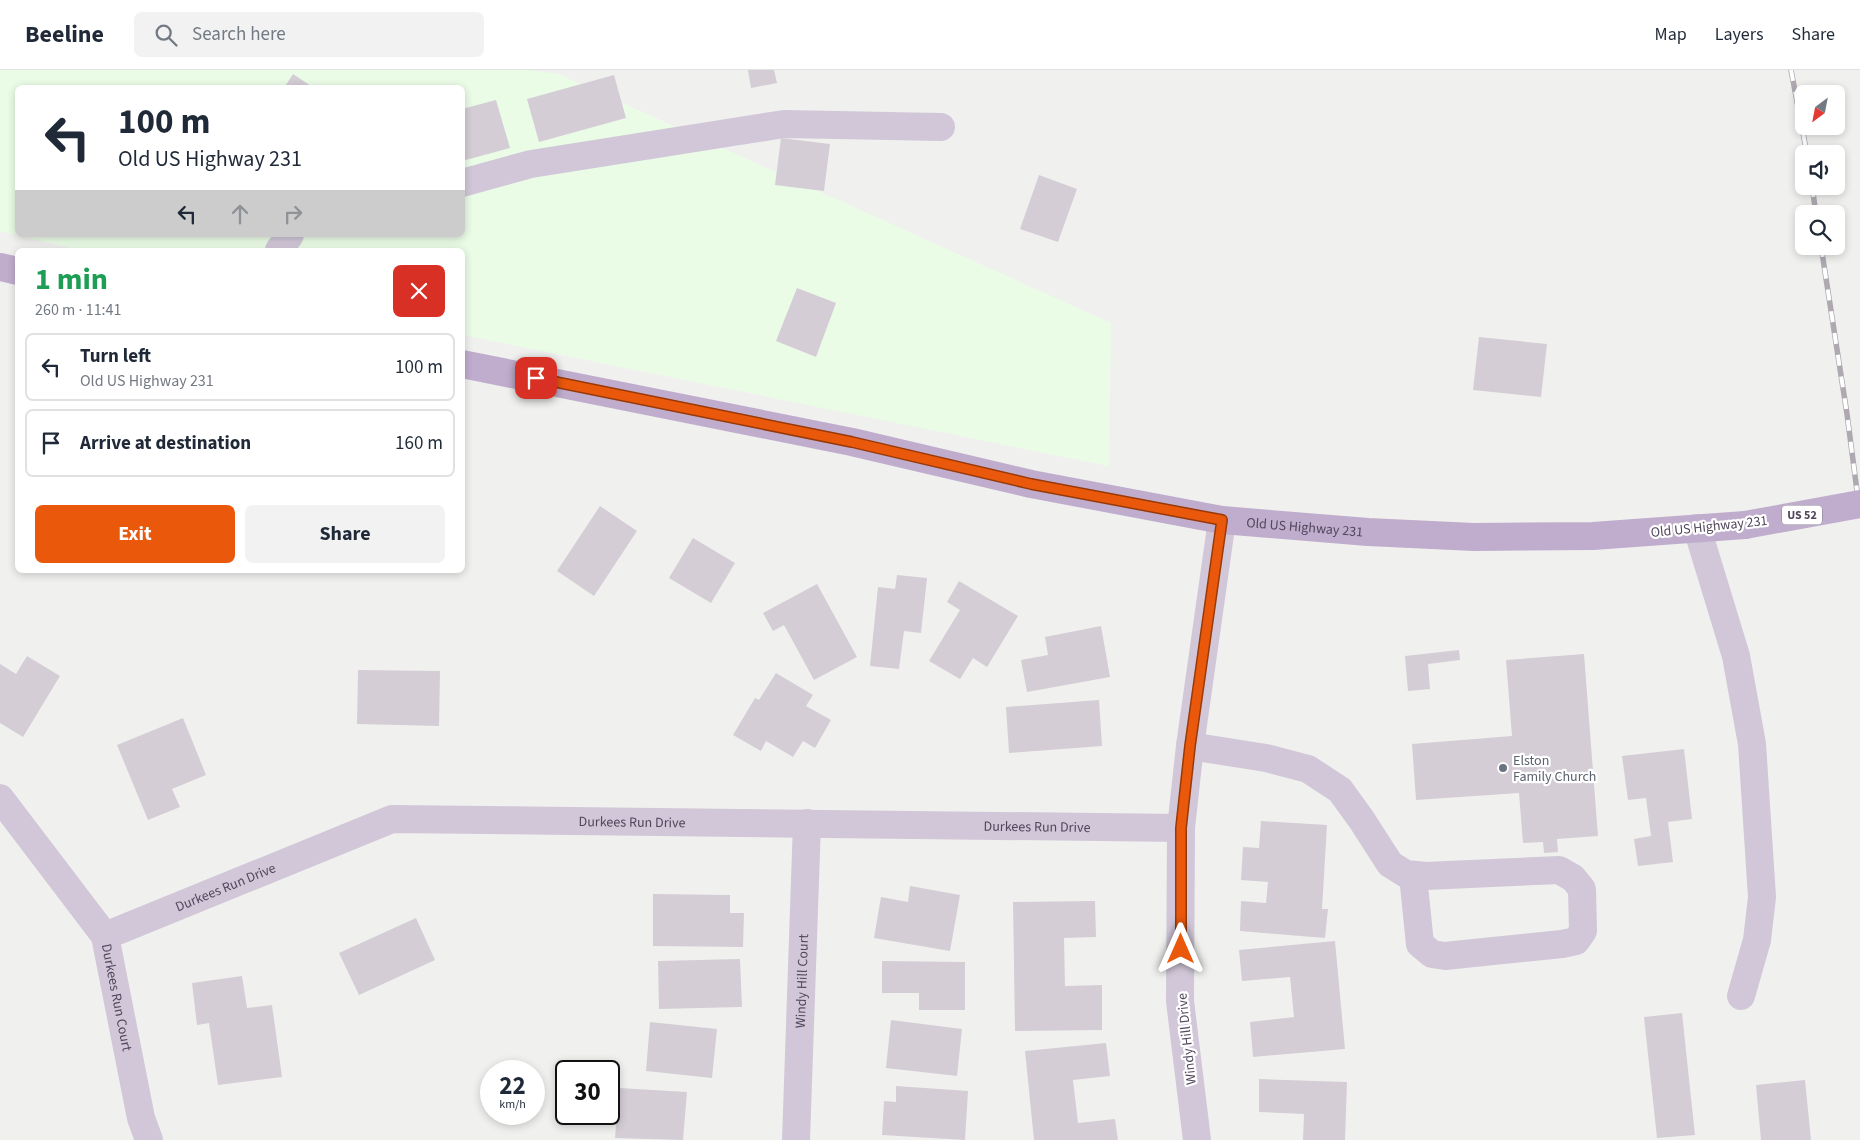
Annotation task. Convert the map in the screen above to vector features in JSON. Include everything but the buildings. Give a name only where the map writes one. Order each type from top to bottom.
[{"type":"main road","points":[[0,267],[15,270]]},
{"type":"main road","name":"Old US Highway 231","points":[[465,365],[843,440],[1031,484],[1222,520],[1368,532],[1474,538],[1593,536],[1745,525],[1860,504]]},
{"type":"street","points":[[465,182],[532,164],[784,124],[941,127]]},
{"type":"street","points":[[280,248],[289,237]]},
{"type":"street","name":"Windy Hill Drive","points":[[1197,1140],[1180,1001],[1181,828],[1190,746],[1222,520]]},
{"type":"street","points":[[1697,528],[1736,656],[1752,744],[1762,897],[1757,940],[1741,996]]},
{"type":"street","points":[[1190,746],[1266,758],[1308,769],[1340,790],[1390,864],[1406,874],[1413,876],[1558,870],[1573,878],[1582,889],[1583,931],[1576,941],[1562,944],[1445,956],[1432,954],[1420,944],[1413,876]]},
{"type":"street","name":"Durkees Run Court","points":[[0,798],[105,936],[142,1118],[149,1140]]},
{"type":"street","name":"Durkees Run Drive","points":[[105,936],[392,819],[1181,828]]},
{"type":"street","name":"Windy Hill Court","points":[[796,1140],[807,823]]},
{"type":"shaded area","points":[[0,70],[529,70],[558,74],[1111,323],[1109,466],[465,335],[465,248],[71,248],[25,237],[465,237],[465,85],[15,85],[15,235],[0,231]]},
{"type":"railway","points":[[1791,70],[1805,145]]},
{"type":"railway","points":[[1813,195],[1815,205]]},
{"type":"railway","points":[[1822,255],[1847,414],[1860,514]]},
{"type":"place","name":"Elston Family Church","points":[[1503,768]]},
{"type":"route","points":[[536,378],[852,442],[1031,484],[1222,520],[1190,746],[1181,828],[1181,949]]}]
